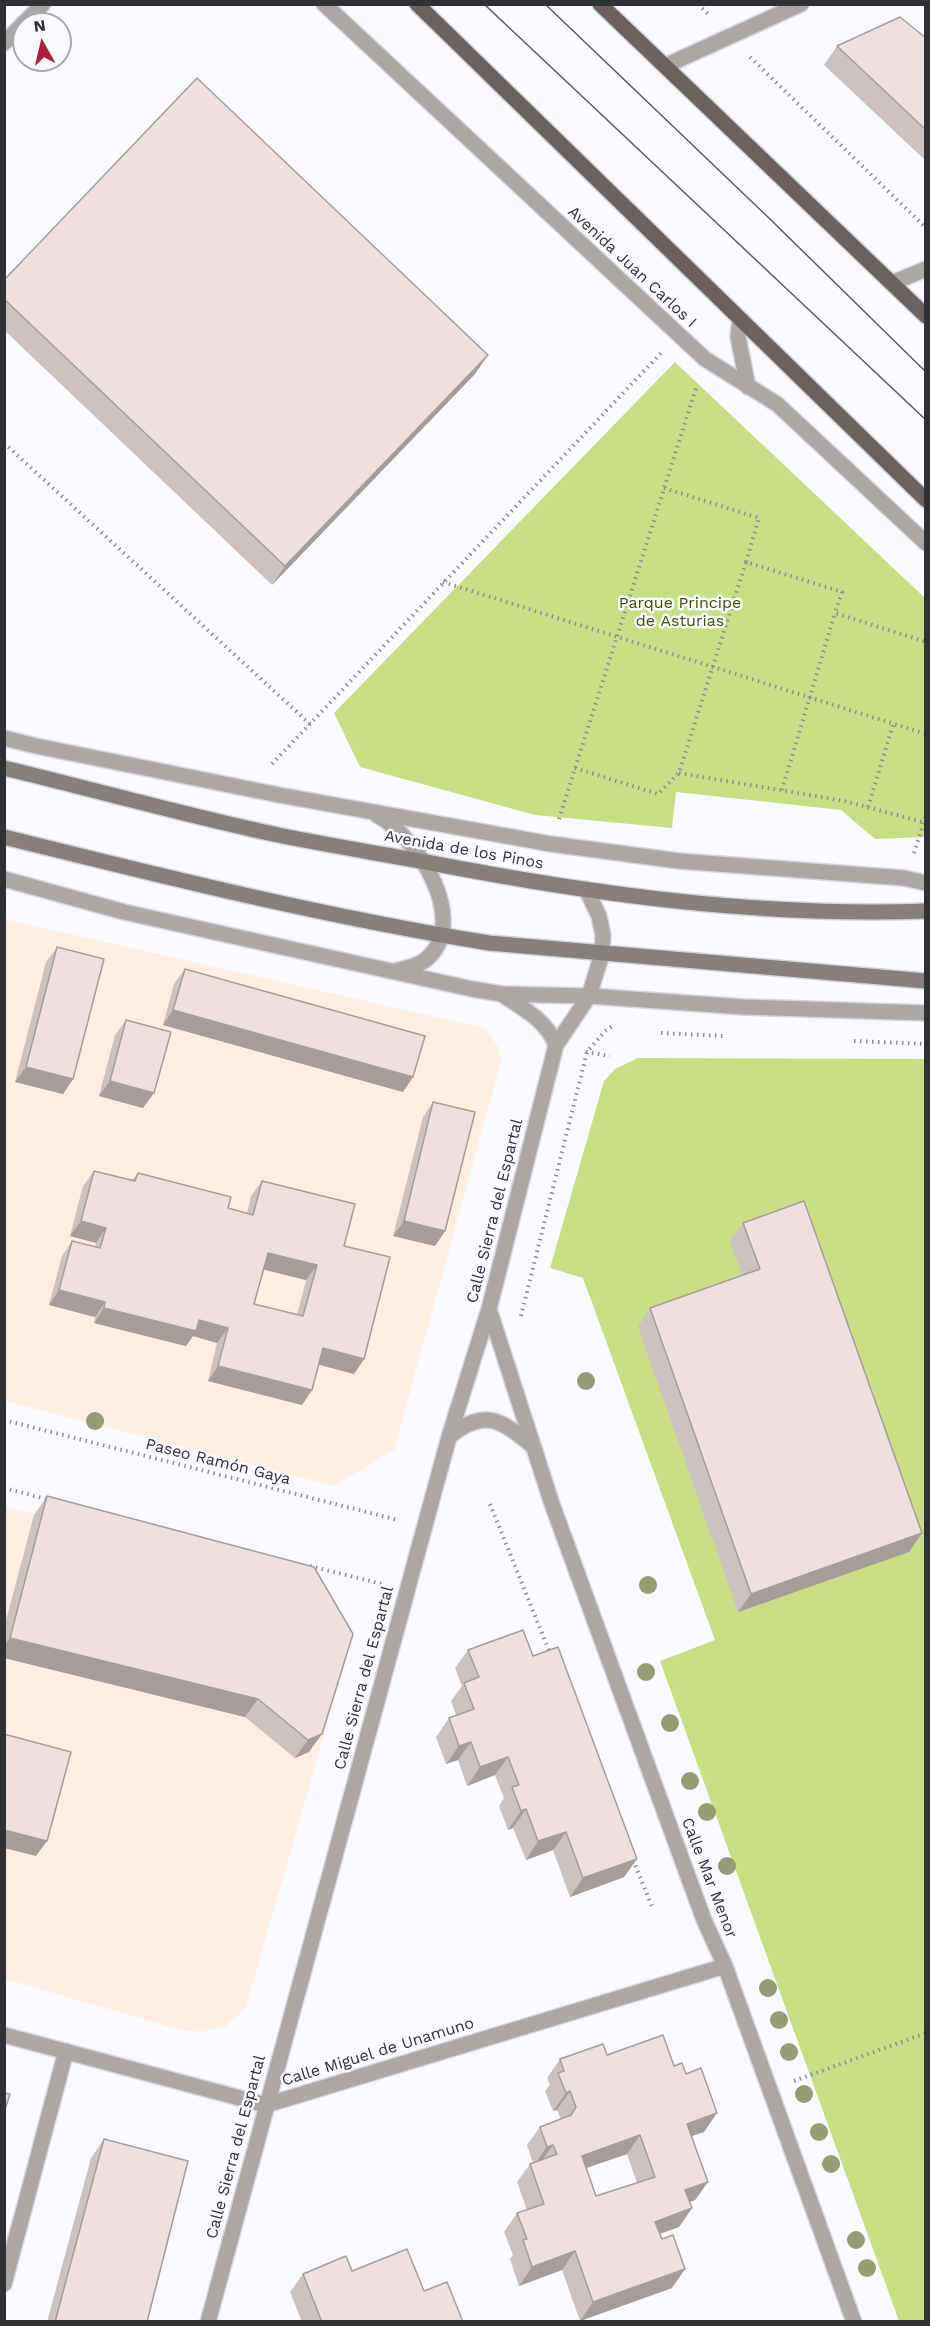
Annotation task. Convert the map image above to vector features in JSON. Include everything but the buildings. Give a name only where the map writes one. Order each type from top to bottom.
[{"type":"main road","points":[[417,4],[926,500]]},
{"type":"main road","points":[[600,4],[926,316]]},
{"type":"main road","name":"Avenida de los Pinos","points":[[4,768],[277,834],[586,890],[748,907],[926,911]]},
{"type":"main road","points":[[4,837],[191,884],[489,943],[926,981]]},
{"type":"street","points":[[4,43],[43,4]]},
{"type":"street","name":"Avenida Juan Carlos I","points":[[324,4],[705,359],[777,404],[926,543]]},
{"type":"street","points":[[665,66],[801,4]]},
{"type":"street","points":[[892,283],[926,269]]},
{"type":"street","points":[[740,319],[738,337],[748,387]]},
{"type":"street","name":"Avenida de los Pinos","points":[[4,738],[368,811],[551,844],[679,861],[904,878],[926,883]]},
{"type":"street","points":[[368,811],[399,831],[431,875],[441,904],[443,920],[441,935],[431,954],[410,968],[391,971]]},
{"type":"street","points":[[4,879],[124,912],[502,994],[590,996],[744,1007],[926,1012]]},
{"type":"street","name":"Calle Sierra del Espartal","points":[[208,2322],[424,1527],[489,1309],[556,1045],[590,996],[602,954],[603,934],[599,916],[586,890]]},
{"type":"street","points":[[502,994],[533,1014],[546,1026],[556,1045]]},
{"type":"street","name":"Calle Mar Menor","points":[[489,1309],[552,1504],[704,1920],[725,1966],[854,2322]]},
{"type":"street","points":[[450,1437],[463,1425],[476,1421],[499,1421],[533,1446]]},
{"type":"street","name":"Calle Miguel de Unamuno","points":[[4,2036],[266,2104],[725,1966]]},
{"type":"street","points":[[4,2284],[10,2245],[66,2051]]},
{"type":"path","points":[[698,4],[729,37],[926,228]]},
{"type":"path","points":[[272,764],[678,334]]},
{"type":"path","points":[[551,844],[705,359]]},
{"type":"path","points":[[4,442],[310,724]]},
{"type":"path","points":[[575,768],[658,794],[679,773],[713,667],[759,518],[664,488]]},
{"type":"path","points":[[746,562],[842,592],[782,790]]},
{"type":"path","points":[[443,582],[926,734]]},
{"type":"path","points":[[835,613],[926,642]]},
{"type":"path","points":[[868,807],[893,724]]},
{"type":"path","points":[[679,773],[868,807],[923,822]]},
{"type":"path","points":[[913,856],[926,815]]},
{"type":"path","points":[[522,1323],[521,1314],[587,1052],[605,1032],[621,1020]]},
{"type":"path","name":"Paseo Ramón Gaya","points":[[4,1420],[424,1527]]},
{"type":"path","points":[[4,1488],[51,1500]]},
{"type":"path","points":[[490,1504],[551,1657]]},
{"type":"path","points":[[306,1565],[407,1591]]},
{"type":"path","points":[[631,1854],[653,1909]]},
{"type":"path","points":[[770,2090],[926,2034]]},
{"type":"shaded area","points":[[4,919],[485,1028],[498,1047],[501,1062],[394,1450],[334,1486],[5,1401]]},
{"type":"shaded area","points":[[4,1506],[313,1585],[351,1642],[245,2009],[226,2026],[201,2032],[178,2029],[5,1979]]},
{"type":"green space","name":"Parque Principe de Asturias","points":[[675,362],[925,598],[925,837],[875,839],[841,810],[676,792],[672,828],[535,815],[360,767],[334,713]]},
{"type":"green space","points":[[638,1058],[925,1059],[925,2321],[899,2321],[660,1661],[715,1640],[583,1278],[550,1268],[604,1081],[615,1069]]},
{"type":"tram line","points":[[484,4],[926,420]]},
{"type":"tram line","points":[[545,4],[926,372]]}]
